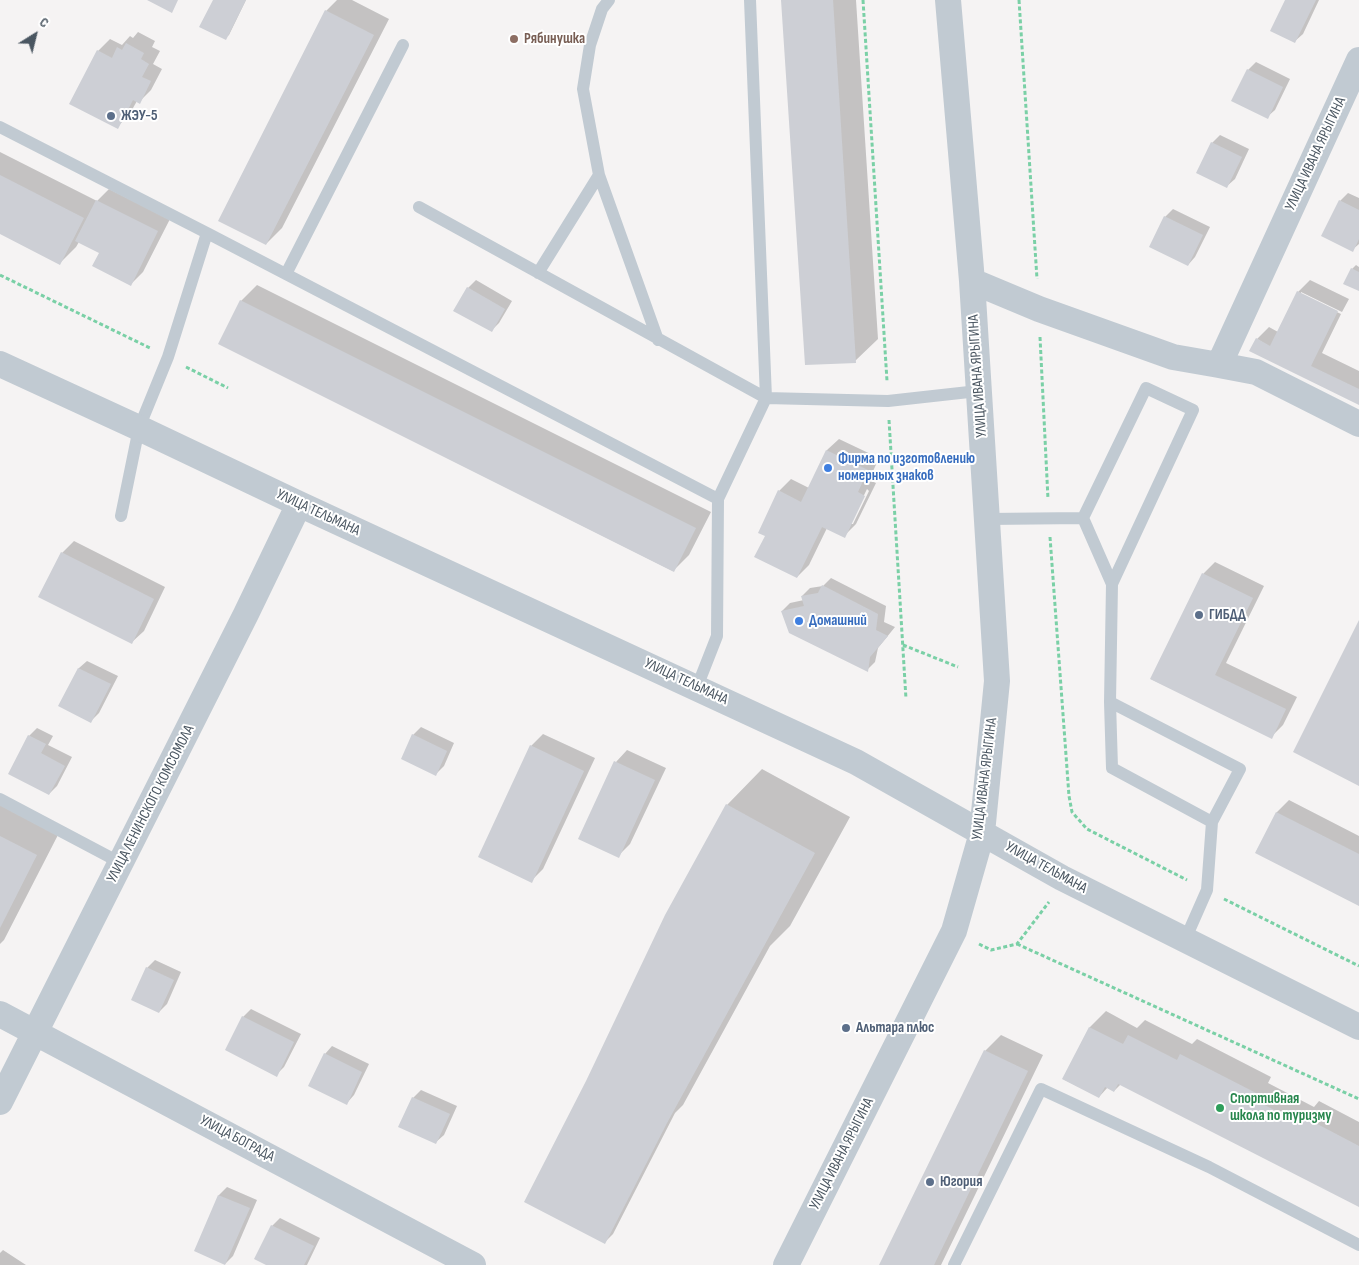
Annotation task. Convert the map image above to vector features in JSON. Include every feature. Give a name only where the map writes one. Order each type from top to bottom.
[{"type":"street","name":"УЛИЦА ИВАНА ЯРЫГИНА","points":[[786,1265],[954,930],[982,833],[996,680],[972,281],[948,0]]},
{"type":"street","name":"УЛИЦА ИВАНА ЯРЫГИНА","points":[[1219,364],[1359,60]]},
{"type":"street","points":[[972,281],[1039,309],[1173,357],[1256,372],[1359,424]]},
{"type":"street","name":"УЛИЦА ТЕЛЬМАНА","points":[[0,364],[856,762],[1062,878],[1359,1027]]},
{"type":"street","name":"УЛИЦА ЛЕНИНСКОГО КОМСОМОЛА","points":[[0,1102],[246,614],[299,504]]},
{"type":"street","name":"УЛИЦА БОГРАДА","points":[[0,1014],[473,1265]]},
{"type":"lane","points":[[609,0],[602,9],[590,45],[583,89],[599,175],[658,340]]},
{"type":"lane","points":[[697,687],[717,636],[718,499],[766,398],[750,0]]},
{"type":"lane","points":[[286,274],[403,45]]},
{"type":"lane","points":[[0,127],[718,499]]},
{"type":"lane","points":[[538,273],[599,175]]},
{"type":"lane","points":[[419,207],[766,398],[888,401],[978,392]]},
{"type":"lane","points":[[121,516],[139,428],[168,357],[207,233]]},
{"type":"lane","points":[[1112,584],[1083,518],[1146,388],[1193,410],[1112,584],[1110,702],[1112,768],[1212,822]]},
{"type":"lane","points":[[987,519],[1083,518]]},
{"type":"lane","points":[[1110,702],[1240,769],[1212,822],[1206,890],[1185,940]]},
{"type":"lane","points":[[0,799],[121,862]]},
{"type":"lane","points":[[954,1265],[1041,1089],[1169,1147],[1359,1244]]},
{"type":"path","points":[[862,0],[906,700]]},
{"type":"path","points":[[0,275],[228,388]]},
{"type":"path","points":[[903,645],[958,667]]},
{"type":"path","points":[[1017,944],[1050,901]]},
{"type":"path","points":[[977,943],[991,950],[1017,944],[1359,1099]]},
{"type":"building","points":[[147,0],[178,0],[172,13]]},
{"type":"building","points":[[213,0],[246,0],[226,40],[199,27]]},
{"type":"building","points":[[781,0],[833,0],[856,363],[805,365]]},
{"type":"building","points":[[1285,0],[1316,0],[1295,43],[1270,31]]},
{"type":"building","points":[[325,10],[374,35],[266,245],[218,221]]},
{"type":"building","points":[[126,43],[144,53],[141,59],[149,64],[142,77],[151,81],[140,104],[133,100],[118,129],[69,104],[97,50],[112,58],[117,47],[122,50]]},
{"type":"building","points":[[1247,69],[1283,87],[1268,119],[1231,101]]},
{"type":"building","points":[[1211,142],[1242,157],[1227,188],[1196,173]]},
{"type":"building","points":[[0,175],[84,218],[60,265],[0,234]]},
{"type":"building","points":[[96,200],[158,231],[131,286],[92,266],[99,253],[75,241]]},
{"type":"building","points":[[1339,200],[1359,210],[1359,239],[1353,252],[1321,236]]},
{"type":"building","points":[[1164,216],[1203,235],[1188,266],[1149,247]]},
{"type":"building","points":[[1351,268],[1359,272],[1359,291],[1343,284]]},
{"type":"building","points":[[467,287],[505,309],[492,332],[453,311]]},
{"type":"building","points":[[1297,291],[1338,311],[1311,366],[1359,389],[1359,405],[1249,351],[1256,338],[1270,346]]},
{"type":"building","points":[[240,300],[696,528],[674,572],[218,344]]},
{"type":"building","points":[[826,450],[868,470],[858,492],[865,496],[845,538],[822,527],[797,578],[754,557],[765,536],[758,533],[778,490],[801,502]]},
{"type":"building","points":[[61,552],[154,599],[132,644],[38,597]]},
{"type":"building","points":[[1202,573],[1253,598],[1215,675],[1286,709],[1272,739],[1150,679]]},
{"type":"building","points":[[822,585],[878,614],[876,630],[888,636],[870,657],[868,672],[789,633],[781,611],[804,606],[801,596],[818,593]]},
{"type":"building","points":[[1359,620],[1359,786],[1293,752]]},
{"type":"building","points":[[78,668],[111,684],[91,723],[58,706]]},
{"type":"building","points":[[412,734],[447,751],[436,776],[401,759]]},
{"type":"building","points":[[28,735],[46,744],[41,753],[65,766],[49,795],[8,774]]},
{"type":"building","points":[[530,745],[584,771],[532,883],[478,857]]},
{"type":"building","points":[[614,761],[655,780],[619,858],[578,839]]},
{"type":"building","points":[[726,804],[815,853],[667,1123],[605,1244],[524,1202],[586,1081],[665,915]]},
{"type":"building","points":[[1276,812],[1359,854],[1359,906],[1255,853]]},
{"type":"building","points":[[0,836],[37,855],[0,928]]},
{"type":"building","points":[[146,967],[174,980],[159,1013],[131,1000]]},
{"type":"building","points":[[242,1016],[294,1042],[277,1077],[225,1050]]},
{"type":"building","points":[[1089,1027],[1123,1044],[1128,1035],[1177,1060],[1180,1054],[1256,1093],[1253,1099],[1299,1123],[1302,1116],[1359,1146],[1359,1207],[1118,1084],[1114,1092],[1105,1087],[1099,1098],[1062,1079]]},
{"type":"building","points":[[984,1050],[1028,1071],[934,1265],[879,1265]]},
{"type":"building","points":[[324,1053],[362,1072],[347,1105],[308,1086]]},
{"type":"building","points":[[412,1097],[450,1114],[436,1144],[398,1127]]},
{"type":"building","points":[[218,1195],[250,1208],[225,1265],[194,1251]]},
{"type":"building","points":[[271,1225],[314,1246],[304,1265],[266,1265],[254,1259]]},
{"type":"place","name":"Рябинушка","points":[[514,39]]},
{"type":"place","name":"ЖЭУ-5","points":[[111,116]]},
{"type":"place","name":"Фирма по изготовлению номерных знаков","points":[[828,468]]},
{"type":"place","name":"ГИБДД","points":[[1199,615]]},
{"type":"place","name":"Домашний","points":[[799,621]]},
{"type":"place","name":"Альтара плюс","points":[[846,1028]]},
{"type":"place","name":"Спортивная школа по туризму","points":[[1220,1108]]},
{"type":"place","name":"Югория","points":[[930,1182]]}]
